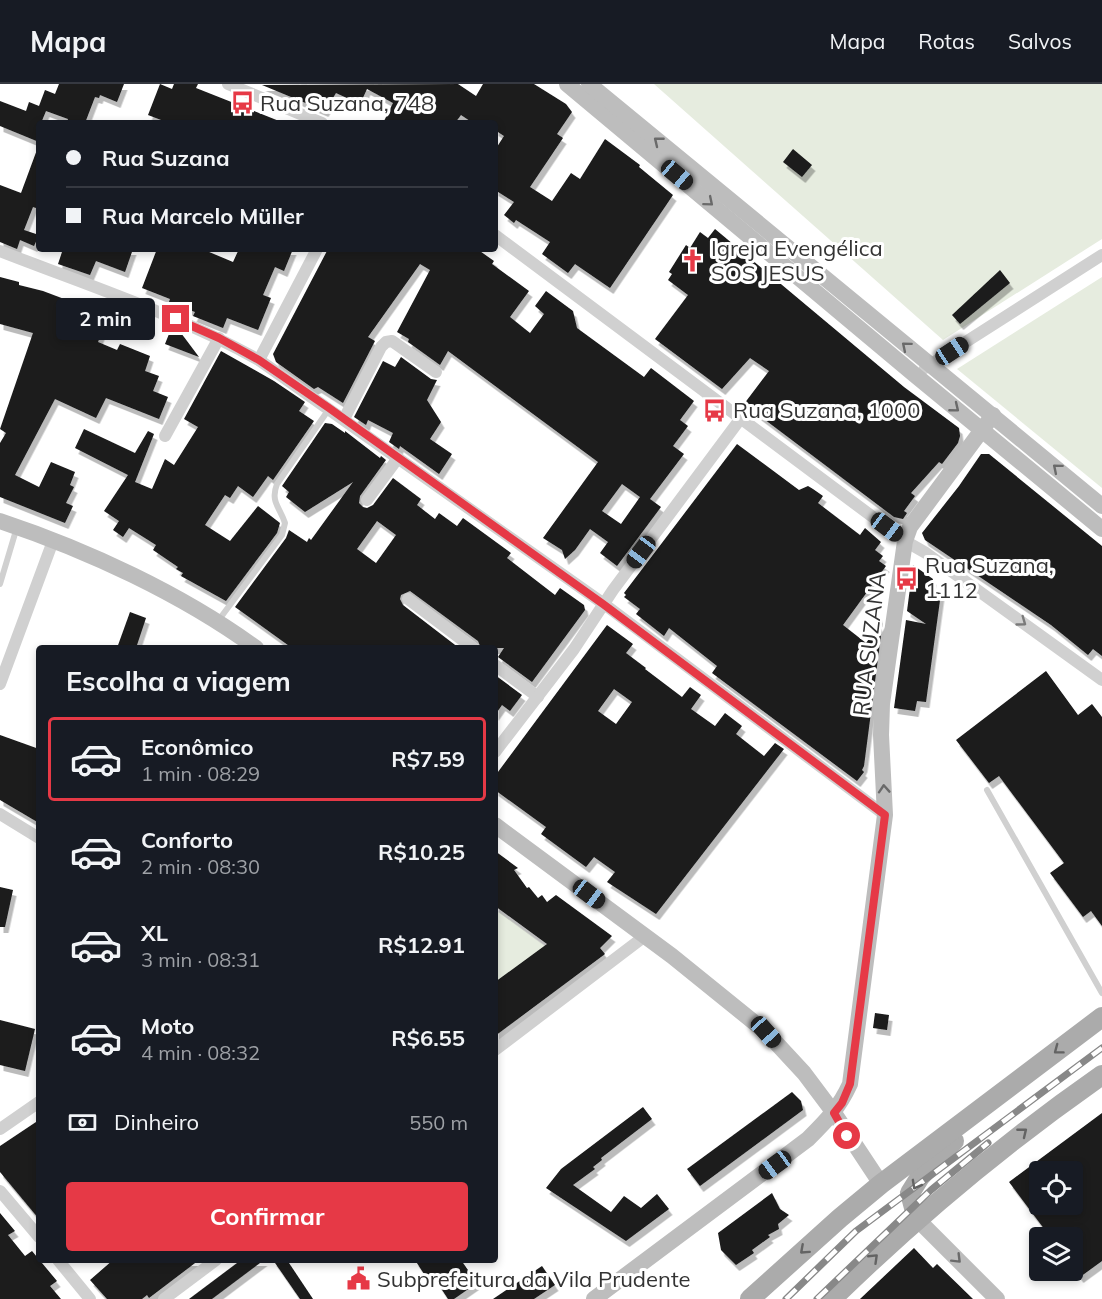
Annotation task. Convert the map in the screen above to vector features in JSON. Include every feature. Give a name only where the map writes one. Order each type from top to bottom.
[{"type":"main road","points":[[567,84],[993,414],[1102,506]]},
{"type":"main road","points":[[589,84],[915,375],[1102,529]]},
{"type":"main road","name":"RUA SUZANA","points":[[594,1299],[808,1139],[842,1103],[850,1084],[885,815],[881,735],[882,704],[905,541],[910,527],[993,414]]},
{"type":"main road","points":[[0,521],[53,541],[161,590],[217,621],[245,645]]},
{"type":"main road","points":[[498,827],[645,936],[766,1032],[804,1073],[834,1113],[881,1184]]},
{"type":"main road","points":[[750,1299],[881,1184],[1102,1017]]},
{"type":"main road","points":[[832,1299],[917,1219],[1044,1116],[1102,1075]]},
{"type":"main road","points":[[997,1299],[917,1219],[910,1193],[920,1177],[1015,1083]]},
{"type":"street","points":[[228,84],[315,120]]},
{"type":"street","points":[[498,237],[905,541],[926,553],[1102,680]]},
{"type":"street","points":[[0,251],[157,311],[219,338],[259,360],[603,604],[885,815]]},
{"type":"street","points":[[259,360],[315,252]]},
{"type":"street","points":[[915,375],[1102,255]]},
{"type":"street","points":[[165,436],[219,338]]},
{"type":"street","points":[[344,419],[381,347],[386,342],[392,341],[399,344],[436,372]]},
{"type":"street","points":[[498,748],[574,649],[603,604],[741,418]]},
{"type":"street","points":[[367,500],[398,458]]},
{"type":"street","points":[[0,684],[53,541]]},
{"type":"street","points":[[408,599],[468,645]]},
{"type":"street","points":[[498,667],[538,697]]},
{"type":"street","points":[[0,814],[36,836]]},
{"type":"street","points":[[498,1048],[645,936]]},
{"type":"street","points":[[0,1129],[36,1104]]},
{"type":"street","points":[[0,1191],[36,1234]]},
{"type":"street","points":[[60,1263],[90,1299]]},
{"type":"street","points":[[164,1299],[212,1263]]},
{"type":"lane","points":[[217,621],[282,535],[285,523],[273,494],[277,484],[329,408]]},
{"type":"lane","points":[[0,584],[17,527]]},
{"type":"lane","points":[[987,790],[1102,993]]},
{"type":"shaded area","points":[[654,84],[1102,84],[1102,239],[943,340]]},
{"type":"shaded area","points":[[1102,277],[1102,488],[957,369]]},
{"type":"shaded area","points":[[498,911],[545,946],[498,983]]},
{"type":"building","points":[[59,84],[124,84],[117,102],[100,95],[99,98],[95,97],[86,120],[68,120],[46,111],[42,120],[36,120],[36,141],[0,126],[0,101],[26,111],[29,102],[39,106],[45,90],[55,94]]},
{"type":"building","points":[[160,84],[172,89],[174,84],[198,84],[196,88],[276,120],[161,120],[148,115]]},
{"type":"building","points":[[458,84],[476,96],[483,84],[534,84],[566,104],[572,112],[557,134],[563,138],[530,187],[552,201],[571,173],[580,179],[605,139],[640,165],[639,167],[673,195],[610,288],[575,264],[568,273],[542,254],[550,242],[516,220],[514,223],[504,215],[514,202],[498,192],[498,145],[504,136],[498,132],[498,120],[468,120],[461,115],[457,120],[384,120],[393,103],[367,89],[360,104],[336,93],[325,111],[262,85]]},
{"type":"building","points":[[793,149],[812,165],[802,177],[783,162]]},
{"type":"building","points":[[36,152],[36,208],[33,207],[24,230],[36,234],[36,242],[34,246],[20,240],[17,249],[0,242],[0,185],[21,193]]},
{"type":"building","points":[[715,229],[904,387],[959,428],[958,443],[942,464],[939,462],[911,493],[915,496],[904,511],[907,513],[903,519],[894,517],[744,404],[769,371],[750,358],[722,389],[655,339],[688,295],[668,280],[672,274],[669,272],[686,245],[690,248],[700,232],[708,238]]},
{"type":"building","points":[[62,252],[132,252],[125,272],[96,261],[90,275],[58,264]]},
{"type":"building","points":[[156,252],[209,252],[233,262],[238,252],[292,252],[284,271],[275,267],[263,295],[271,298],[258,330],[227,318],[223,328],[193,316],[195,312],[169,302],[170,299],[142,288]]},
{"type":"building","points":[[326,252],[481,252],[494,261],[492,264],[529,291],[510,317],[530,333],[544,314],[535,306],[546,291],[573,311],[577,328],[644,377],[651,368],[694,401],[680,420],[688,426],[673,446],[684,454],[650,499],[661,507],[617,566],[600,553],[608,542],[590,529],[575,550],[565,559],[562,550],[543,538],[598,462],[448,351],[440,365],[397,332],[430,270],[420,264],[368,337],[375,341],[343,403],[318,387],[314,389],[276,362],[273,354]],"holes":[[[622,484],[640,497],[621,524],[602,511]]]},
{"type":"building","points":[[1000,270],[1010,283],[960,324],[952,315]]},
{"type":"building","points":[[0,277],[88,308],[92,299],[110,306],[98,342],[117,350],[120,344],[150,356],[145,371],[159,376],[153,391],[168,397],[159,419],[106,398],[96,418],[55,399],[15,475],[39,487],[51,462],[75,472],[70,485],[74,487],[66,503],[73,506],[65,523],[0,497],[0,443],[6,433],[0,429],[33,333],[0,324]]},
{"type":"building","points":[[171,329],[181,333],[199,357],[165,344]]},
{"type":"building","points":[[221,351],[274,381],[305,402],[299,411],[314,421],[273,480],[268,476],[253,497],[238,486],[230,498],[225,495],[205,525],[230,541],[258,506],[280,523],[277,533],[226,601],[181,576],[183,573],[176,569],[178,567],[153,550],[156,545],[129,528],[123,537],[113,530],[119,521],[104,511],[128,475],[75,448],[84,429],[135,453],[148,431],[154,434],[135,482],[152,489],[165,459],[174,465],[198,427],[184,419]]},
{"type":"building","points":[[401,357],[431,379],[437,380],[427,400],[441,422],[430,439],[452,454],[439,474],[400,446],[399,449],[389,442],[393,433],[368,420],[366,425],[354,417],[383,361],[395,367]]},
{"type":"building","points":[[325,423],[332,424],[386,460],[360,496],[359,503],[363,507],[373,505],[393,478],[421,499],[417,505],[435,519],[439,513],[457,526],[463,518],[511,553],[507,558],[555,595],[560,588],[584,605],[585,610],[532,682],[498,657],[504,648],[498,648],[498,645],[480,645],[478,641],[410,591],[401,595],[403,605],[455,645],[288,645],[235,607],[286,538],[289,530],[307,542],[309,538],[311,540],[353,482],[305,512],[286,497],[289,492],[282,486]],"holes":[[[377,521],[396,535],[376,563],[357,549]]]},
{"type":"building","points":[[737,444],[799,490],[808,486],[823,496],[818,503],[860,535],[865,528],[881,542],[875,550],[883,556],[879,561],[886,566],[843,625],[866,643],[883,620],[862,770],[864,772],[857,781],[712,673],[717,666],[669,628],[664,636],[636,614],[640,609],[624,597],[626,595],[624,593]]},
{"type":"building","points":[[981,454],[989,454],[1102,546],[1102,656],[1093,649],[1088,655],[1051,625],[925,540],[922,533]]},
{"type":"building","points":[[913,565],[933,579],[930,591],[941,593],[926,702],[917,701],[915,711],[894,708],[906,620],[926,624],[907,611]]},
{"type":"building","points":[[130,612],[146,618],[137,645],[118,645]]},
{"type":"building","points":[[607,625],[633,644],[626,653],[682,697],[690,687],[701,695],[691,709],[715,726],[725,713],[742,726],[736,734],[764,756],[775,743],[784,749],[656,914],[607,882],[615,872],[594,857],[586,867],[541,834],[546,827],[498,792],[498,772]],"holes":[[[614,689],[632,702],[616,724],[598,711]]]},
{"type":"building","points":[[1046,671],[1078,715],[1092,704],[1102,717],[1102,926],[1091,911],[1083,917],[1050,873],[1064,863],[999,776],[989,783],[956,740]]},
{"type":"building","points":[[498,677],[522,695],[510,711],[502,705],[498,711]]},
{"type":"building","points":[[0,735],[36,748],[36,821],[0,800]]},
{"type":"building","points":[[498,853],[518,868],[514,870],[527,888],[529,887],[538,898],[542,895],[547,902],[556,895],[612,936],[600,948],[605,954],[498,1034],[498,980],[547,944],[498,908]]},
{"type":"building","points":[[0,887],[13,890],[5,927],[0,927]]},
{"type":"building","points":[[875,1013],[889,1015],[887,1030],[873,1028]]},
{"type":"building","points":[[0,1020],[35,1029],[25,1071],[0,1065]]},
{"type":"building","points":[[792,1092],[801,1101],[803,1110],[700,1186],[687,1169]]},
{"type":"building","points":[[643,1107],[652,1119],[601,1158],[602,1160],[593,1167],[595,1169],[573,1185],[611,1212],[624,1196],[641,1208],[657,1194],[669,1209],[626,1241],[546,1188],[561,1169]]},
{"type":"building","points":[[1102,1113],[1102,1261],[1083,1275],[1083,1227],[1043,1227],[1034,1215],[1083,1215],[1083,1161],[1037,1161]]},
{"type":"building","points":[[36,1122],[36,1215],[0,1172],[0,1146]]},
{"type":"building","points":[[1029,1167],[1029,1209],[1009,1182]]},
{"type":"building","points":[[772,1193],[780,1209],[789,1215],[778,1224],[779,1229],[768,1235],[770,1237],[752,1250],[754,1253],[736,1265],[721,1250],[718,1233]]},
{"type":"building","points":[[0,1213],[15,1231],[8,1235],[25,1256],[32,1251],[36,1256],[36,1263],[42,1263],[57,1281],[50,1286],[61,1299],[0,1299]]},
{"type":"building","points":[[914,1248],[933,1268],[937,1264],[973,1299],[860,1299]]},
{"type":"building","points":[[110,1263],[195,1263],[149,1298],[147,1295],[142,1299],[107,1299],[90,1280]]},
{"type":"building","points":[[237,1263],[260,1263],[212,1299],[189,1299]]},
{"type":"building","points":[[275,1263],[289,1263],[313,1299],[300,1299]]},
{"type":"building","points":[[417,1263],[463,1263],[477,1283],[454,1299],[448,1299],[431,1273],[426,1277]]},
{"type":"building","points":[[542,1266],[555,1285],[534,1299],[493,1299]]},
{"type":"railway","points":[[786,1299],[856,1231],[1102,1048]]},
{"type":"railway","points":[[817,1299],[931,1190],[988,1143]]},
{"type":"place","name":"Rua Suzana, 748","points":[[242,103]]},
{"type":"place","name":"Igreja Evengélica SOS JESUS","points":[[693,261]]},
{"type":"place","name":"Rua Suzana, 1000","points":[[715,410]]},
{"type":"place","name":"Rua Suzana, 1112","points":[[907,578]]},
{"type":"place","name":"Subprefeitura da Vila Prudente","points":[[359,1279]]},
{"type":"route","points":[[176,319],[219,338],[259,360],[329,408],[603,604],[885,815],[850,1084],[842,1103],[834,1113],[847,1136]]}]
